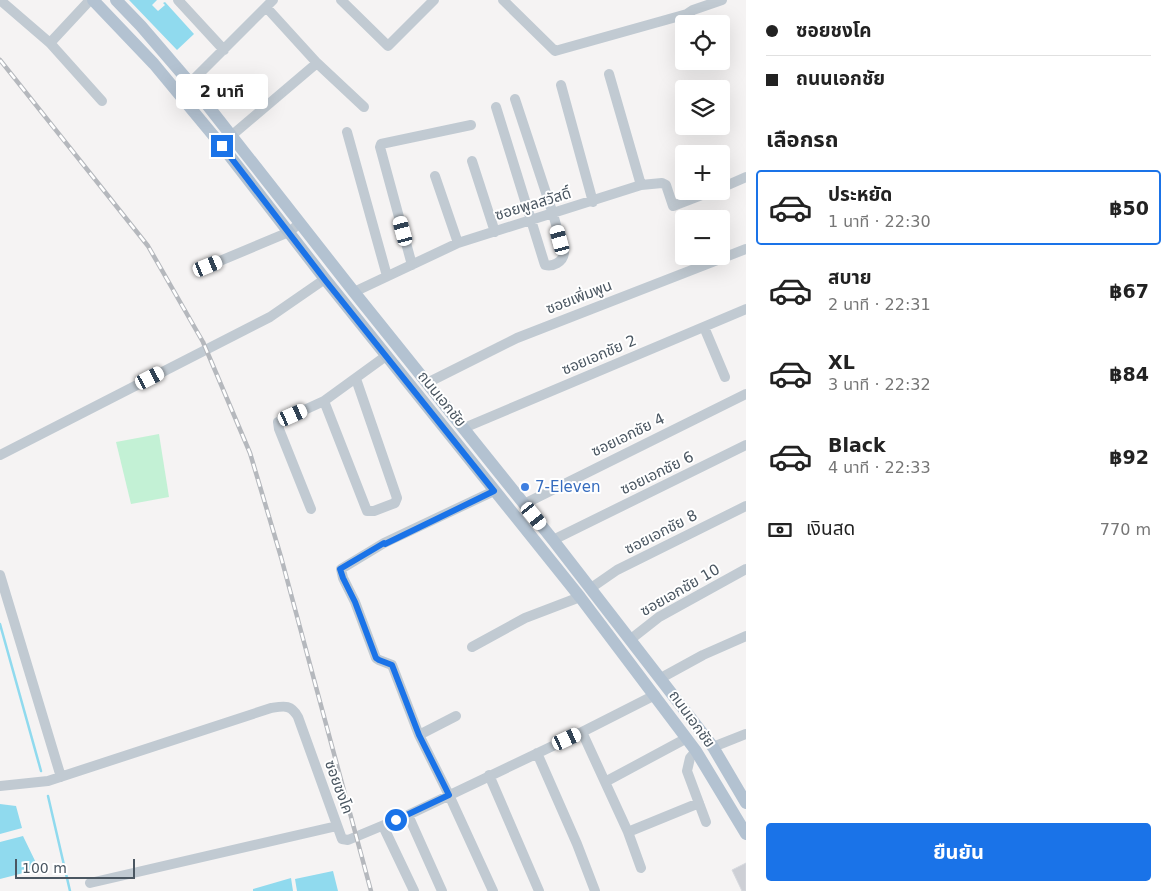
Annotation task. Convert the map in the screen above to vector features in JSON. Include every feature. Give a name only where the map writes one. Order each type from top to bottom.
[{"type":"main road","name":"ถนนเอกชัย","points":[[91,0],[154,64],[580,597],[687,738],[746,834]]},
{"type":"main road","name":"ถนนเอกชัย","points":[[116,0],[158,44],[190,83],[354,292],[591,588],[713,747],[746,803]]},
{"type":"street","points":[[0,0],[50,44],[102,101]]},
{"type":"street","points":[[50,44],[91,0]]},
{"type":"street","points":[[178,0],[224,50]]},
{"type":"street","points":[[341,0],[388,46],[434,0]]},
{"type":"street","points":[[503,0],[555,52],[687,14],[692,5],[722,0]]},
{"type":"street","points":[[190,83],[270,4],[318,63],[364,107]]},
{"type":"street","points":[[231,136],[318,63]]},
{"type":"street","points":[[609,74],[641,185]]},
{"type":"street","points":[[561,85],[593,202]]},
{"type":"street","points":[[496,107],[545,265],[550,266],[561,261],[564,253],[516,100]]},
{"type":"street","points":[[412,264],[380,147],[381,144],[471,125]]},
{"type":"street","points":[[347,132],[387,276]]},
{"type":"street","points":[[472,161],[495,232]]},
{"type":"street","points":[[435,176],[458,243]]},
{"type":"street","points":[[730,184],[746,177]]},
{"type":"street","name":"ซอยพูลสวัสดิ์","points":[[354,292],[458,243],[593,202],[641,185],[662,183],[666,185],[674,206],[689,200]]},
{"type":"street","points":[[208,266],[289,232],[300,223]]},
{"type":"street","name":"ซอยเพิ่มพูน","points":[[427,382],[517,338],[746,249]]},
{"type":"street","points":[[0,455],[270,317],[325,280]]},
{"type":"street","name":"ซอยเอกชัย 2","points":[[464,428],[746,309]]},
{"type":"street","points":[[704,327],[725,377]]},
{"type":"street","points":[[311,509],[279,429],[278,422],[324,401],[386,356]]},
{"type":"street","points":[[324,401],[367,511],[374,511],[395,503],[397,498],[356,379]]},
{"type":"street","name":"ซอยเอกชัย 4","points":[[524,504],[746,394]]},
{"type":"street","name":"ซอยเอกชัย 6","points":[[553,540],[746,445]]},
{"type":"street","points":[[492,891],[449,795],[419,735],[392,665],[376,658],[355,602],[340,569],[384,543],[494,491]]},
{"type":"street","name":"ซอยเอกชัย 8","points":[[591,588],[617,570],[746,506]]},
{"type":"street","name":"ซอยเอกชัย 10","points":[[631,639],[659,617],[746,569]]},
{"type":"street","points":[[0,576],[61,777]]},
{"type":"street","points":[[472,647],[525,618],[580,597]]},
{"type":"street","points":[[661,678],[703,655],[746,636]]},
{"type":"street","name":"ซอยชงโค","points":[[0,786],[48,781],[271,708],[287,705],[294,710],[298,717],[342,839],[348,840],[408,815],[655,695]]},
{"type":"street","points":[[419,735],[456,716]]},
{"type":"street","points":[[582,732],[628,832],[641,868]]},
{"type":"street","points":[[713,747],[746,734]]},
{"type":"street","points":[[605,782],[687,738]]},
{"type":"street","points":[[696,751],[690,758],[687,771],[706,822]]},
{"type":"street","points":[[537,753],[577,844],[595,891]]},
{"type":"street","points":[[489,776],[539,891]]},
{"type":"street","points":[[628,832],[698,803]]},
{"type":"street","points":[[408,815],[442,891]]},
{"type":"street","points":[[90,883],[337,826]]},
{"type":"street","points":[[383,826],[414,891]]},
{"type":"green space","points":[[159,434],[169,497],[131,504],[116,442]]},
{"type":"water","points":[[129,0],[157,0],[152,5],[158,11],[165,5],[163,3],[165,2],[194,34],[177,50]]},
{"type":"water","points":[[0,804],[16,806],[22,828],[0,834]]},
{"type":"water","points":[[23,836],[39,869],[0,879],[0,842]]},
{"type":"water","points":[[333,871],[338,891],[297,891],[295,879]]},
{"type":"water","points":[[291,878],[293,891],[253,891],[253,889]]},
{"type":"building","points":[[746,863],[746,891],[742,891],[732,870]]},
{"type":"waterway","points":[[0,624],[41,771]]},
{"type":"waterway","points":[[48,796],[70,891]]},
{"type":"railway","points":[[0,60],[148,246],[203,342],[250,453],[281,557],[371,891]]},
{"type":"place","name":"7-Eleven","points":[[525,487]]},
{"type":"route","points":[[222,146],[325,280],[494,491],[384,543],[340,569],[355,602],[359,617],[376,658],[392,665],[428,756],[449,795],[396,820]]}]
